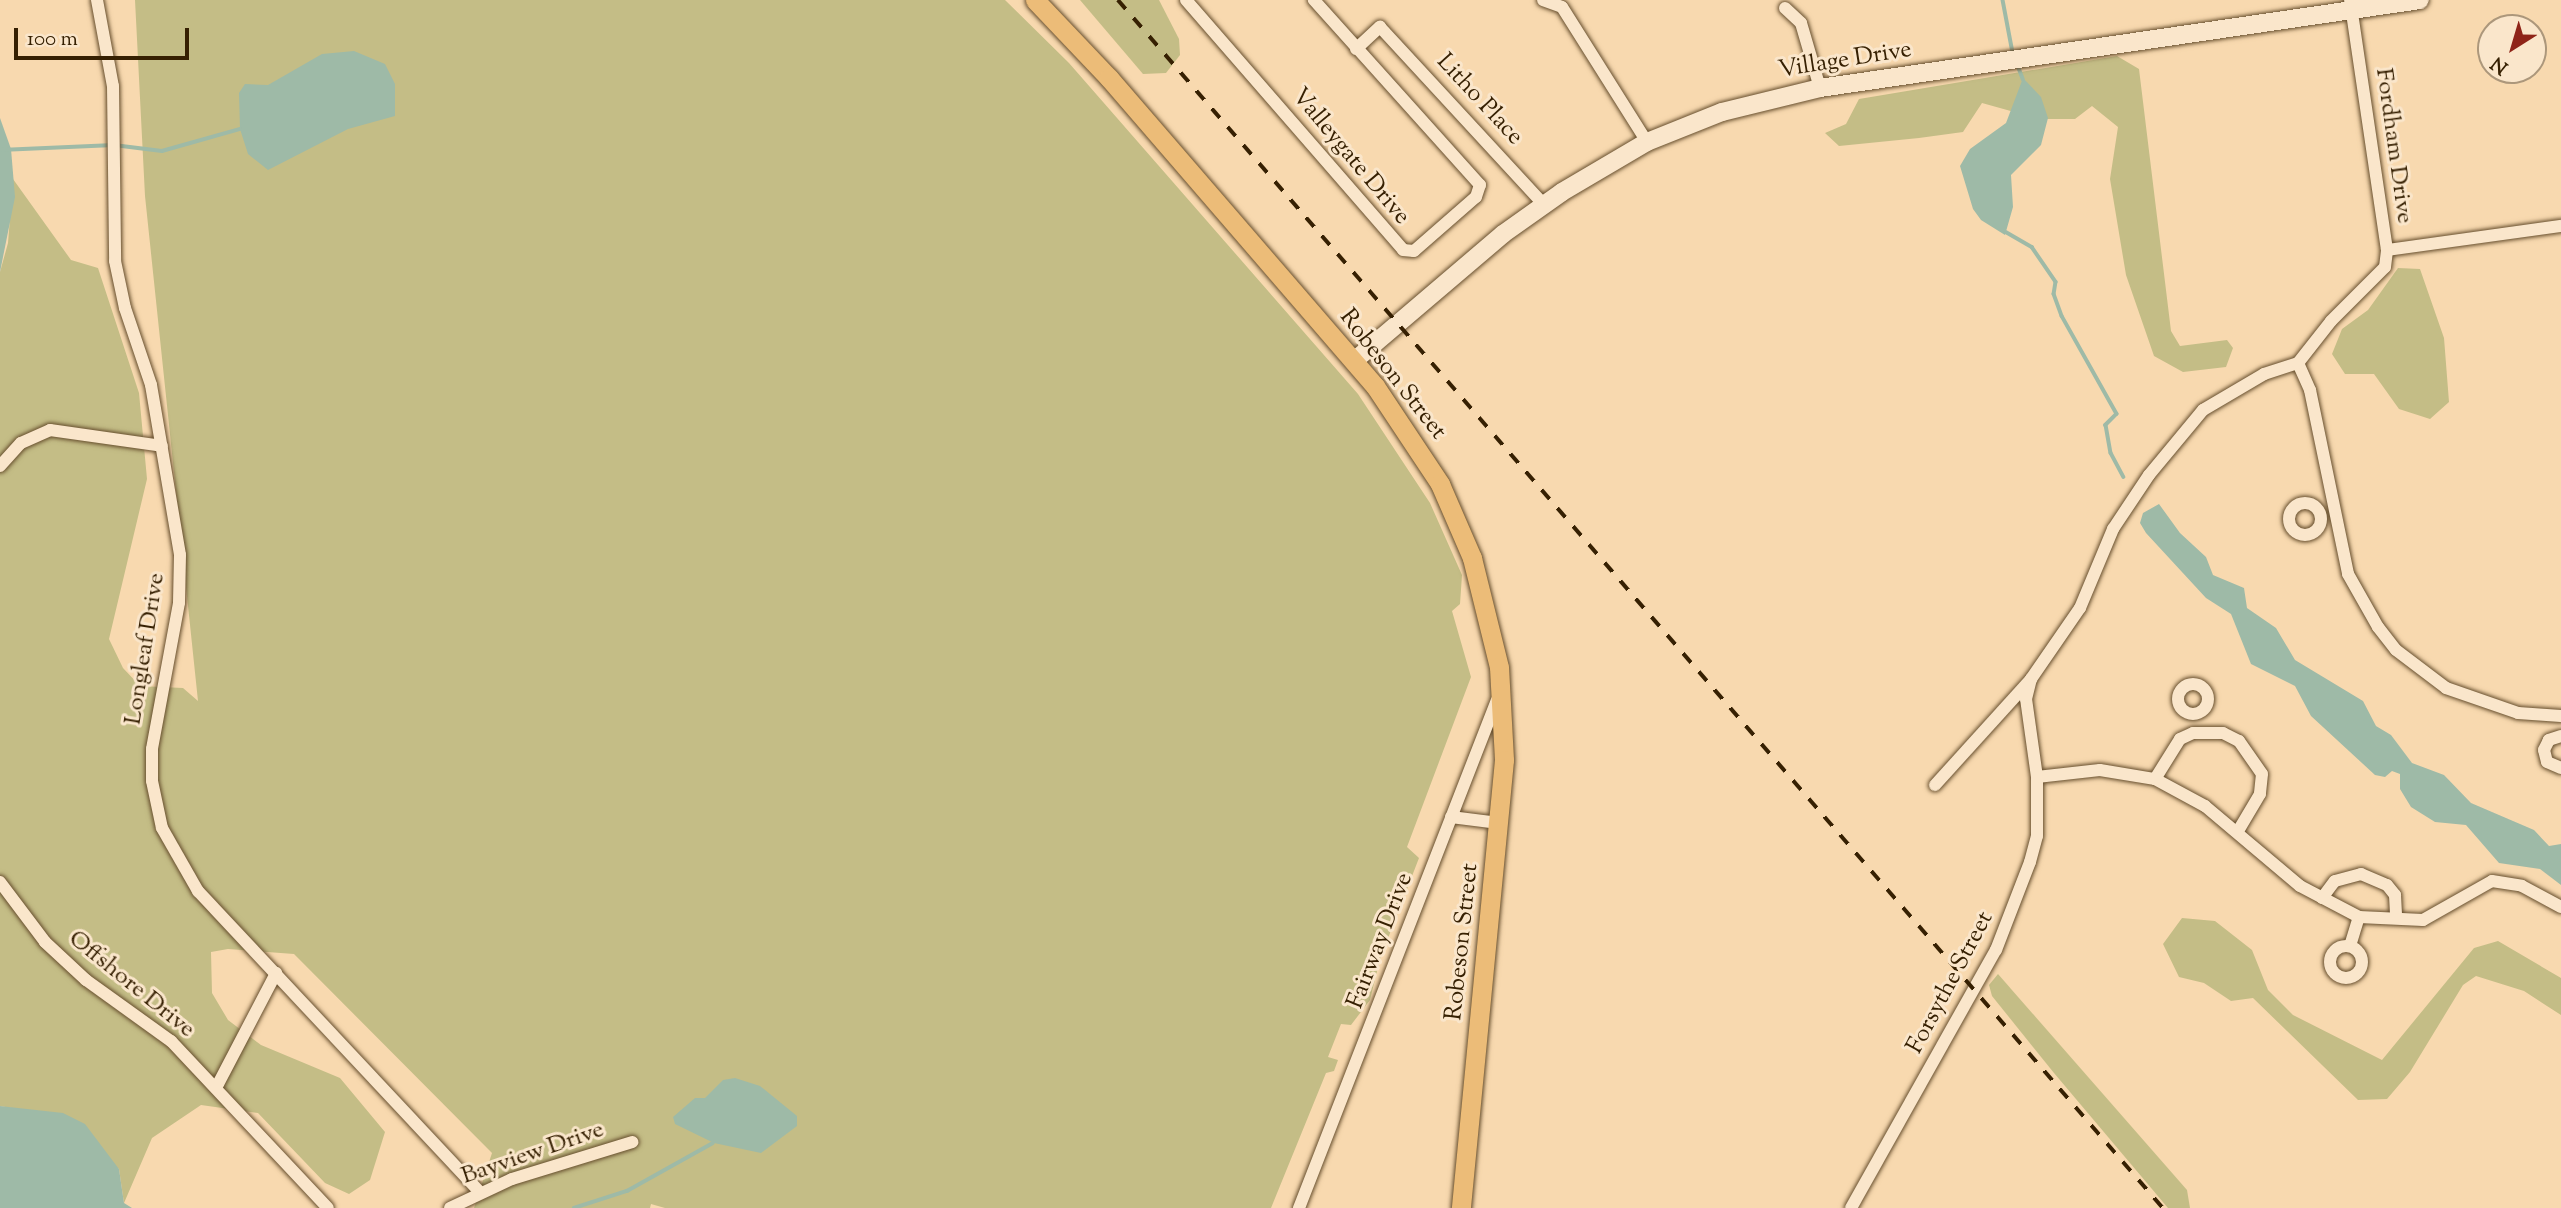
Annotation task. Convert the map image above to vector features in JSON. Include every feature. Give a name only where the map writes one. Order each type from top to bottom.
[{"type":"main road","name":"Robeson Street","points":[[1035,0],[1109,78],[1354,361],[1419,446],[1458,520],[1484,596],[1502,688],[1504,760],[1461,1208]]},
{"type":"main road","name":"Village Drive","points":[[1354,361],[1544,205],[1647,142],[1722,112],[1820,88],[2351,5],[2420,0]]},
{"type":"street","name":"Longleaf Drive","points":[[97,0],[113,86],[116,261],[125,308],[152,385],[180,579],[152,749],[155,805],[183,871],[480,1192]]},
{"type":"street","name":"Valleygate Drive","points":[[1186,0],[1403,250],[1414,251],[1476,197],[1479,185],[1314,0]]},
{"type":"street","points":[[1543,0],[1562,7],[1647,142]]},
{"type":"street","name":"Fordham Drive","points":[[2351,5],[2388,250],[2561,226]]},
{"type":"street","points":[[1785,8],[1801,23],[1820,88]]},
{"type":"street","name":"Litho Place","points":[[1356,49],[1380,27],[1544,205]]},
{"type":"street","points":[[1935,785],[2031,679],[2080,608],[2113,529],[2149,475],[2203,410],[2264,374],[2298,363],[2331,321],[2379,277],[2388,250]]},
{"type":"street","points":[[2298,363],[2310,390],[2326,515],[2360,601],[2396,650],[2446,688],[2518,713],[2559,717],[2560,736],[2549,740],[2544,750],[2547,762],[2561,768]]},
{"type":"street","points":[[0,466],[21,443],[50,430],[162,446]]},
{"type":"street","name":"Forsythe Street","points":[[1851,1208],[2005,932],[2037,836],[2037,777],[2026,699],[2031,679]]},
{"type":"street","name":"Fairway Drive","points":[[1298,1208],[1502,688]]},
{"type":"street","points":[[2195,714],[2199,732]]},
{"type":"street","points":[[2155,779],[2180,739],[2199,732],[2223,733],[2239,741],[2262,775],[2260,794],[2238,831]]},
{"type":"street","points":[[2037,777],[2100,770],[2155,779],[2189,796],[2238,831],[2300,886],[2359,916],[2423,919],[2441,913],[2474,888],[2492,881],[2522,886],[2561,907]]},
{"type":"street","points":[[1451,817],[1499,823]]},
{"type":"street","points":[[2322,898],[2335,881],[2349,874],[2369,876],[2387,885],[2395,895],[2396,917]]},
{"type":"street","name":"Offshore Drive","points":[[0,882],[29,924],[68,965],[153,1025],[216,1088],[327,1208]]},
{"type":"street","points":[[2350,946],[2359,916]]},
{"type":"street","points":[[216,1088],[276,973]]},
{"type":"street","name":"Bayview Drive","points":[[450,1208],[480,1192],[632,1142]]},
{"type":"shaded area","points":[[135,0],[1005,0],[1069,63],[1358,394],[1430,503],[1462,575],[1460,604],[1452,611],[1471,677],[1407,847],[1419,858],[1380,959],[1370,1000],[1351,1025],[1341,1024],[1328,1057],[1338,1060],[1334,1071],[1326,1073],[1271,1208],[665,1208],[651,1204],[650,1208],[474,1208],[492,1153],[294,954],[228,949],[211,952],[212,993],[228,1020],[261,1045],[340,1078],[385,1132],[370,1180],[349,1194],[325,1183],[258,1113],[201,1105],[152,1138],[124,1203],[119,1169],[28,1111],[0,1106],[0,272],[8,243],[13,179],[71,260],[98,268],[139,393],[147,479],[109,639],[123,668],[140,686],[183,688],[198,701],[145,196]]},
{"type":"shaded area","points":[[1080,0],[1159,0],[1179,39],[1180,55],[1166,73],[1143,74]]},
{"type":"shaded area","points":[[354,51],[385,64],[395,84],[395,116],[348,129],[268,170],[248,154],[240,129],[239,93],[245,84],[268,85],[322,54]]},
{"type":"shaded area","points":[[2117,56],[2139,69],[2171,331],[2180,346],[2227,340],[2233,348],[2226,367],[2183,372],[2154,356],[2126,275],[2110,179],[2118,127],[2092,106],[2075,119],[2039,119],[1982,103],[1963,132],[1919,138],[1839,146],[1825,133],[1846,124],[1859,99]]},
{"type":"shaded area","points":[[2023,78],[2041,97],[2048,118],[2041,145],[2011,175],[2013,207],[2005,235],[1981,220],[1973,209],[1960,166],[1970,149],[2006,123]]},
{"type":"shaded area","points":[[0,118],[11,149],[15,197],[0,272]]},
{"type":"shaded area","points":[[2398,268],[2420,269],[2444,338],[2449,402],[2430,419],[2399,409],[2374,374],[2345,374],[2332,354],[2342,329],[2368,310]]},
{"type":"shaded area","points":[[2159,504],[2180,533],[2206,557],[2213,575],[2244,588],[2247,608],[2276,628],[2295,660],[2363,701],[2376,726],[2391,735],[2412,763],[2444,775],[2471,803],[2534,830],[2549,846],[2561,844],[2561,885],[2540,869],[2499,863],[2466,825],[2435,822],[2411,807],[2400,789],[2400,774],[2392,771],[2385,777],[2375,775],[2311,716],[2295,686],[2251,664],[2231,614],[2206,598],[2146,533],[2140,523],[2143,513]]},
{"type":"shaded area","points":[[2182,918],[2215,921],[2252,950],[2268,990],[2293,1015],[2382,1060],[2474,948],[2498,941],[2561,978],[2561,1015],[2524,991],[2476,976],[2463,985],[2410,1072],[2387,1099],[2358,1100],[2253,998],[2231,1001],[2204,983],[2179,977],[2163,944]]},
{"type":"shaded area","points":[[1998,974],[2187,1190],[2190,1208],[2168,1208],[2054,1073],[1992,996],[1989,985]]},
{"type":"shaded area","points":[[735,1078],[760,1086],[797,1116],[797,1126],[761,1153],[714,1143],[675,1124],[673,1117],[695,1098],[705,1098],[723,1080]]},
{"type":"shaded area","points":[[0,1106],[63,1113],[85,1124],[119,1169],[124,1203],[132,1208],[0,1208]]},
{"type":"waterway","points":[[2003,0],[2013,53]]},
{"type":"waterway","points":[[2017,63],[2023,79]]},
{"type":"waterway","points":[[0,150],[114,145],[162,151],[240,129]]},
{"type":"waterway","points":[[2006,232],[2032,247],[2056,282],[2054,294],[2062,316],[2117,414],[2106,425],[2111,453],[2124,477]]},
{"type":"waterway","points":[[574,1208],[627,1191],[713,1143]]},
{"type":"railway","points":[[1118,0],[2163,1208]]}]
